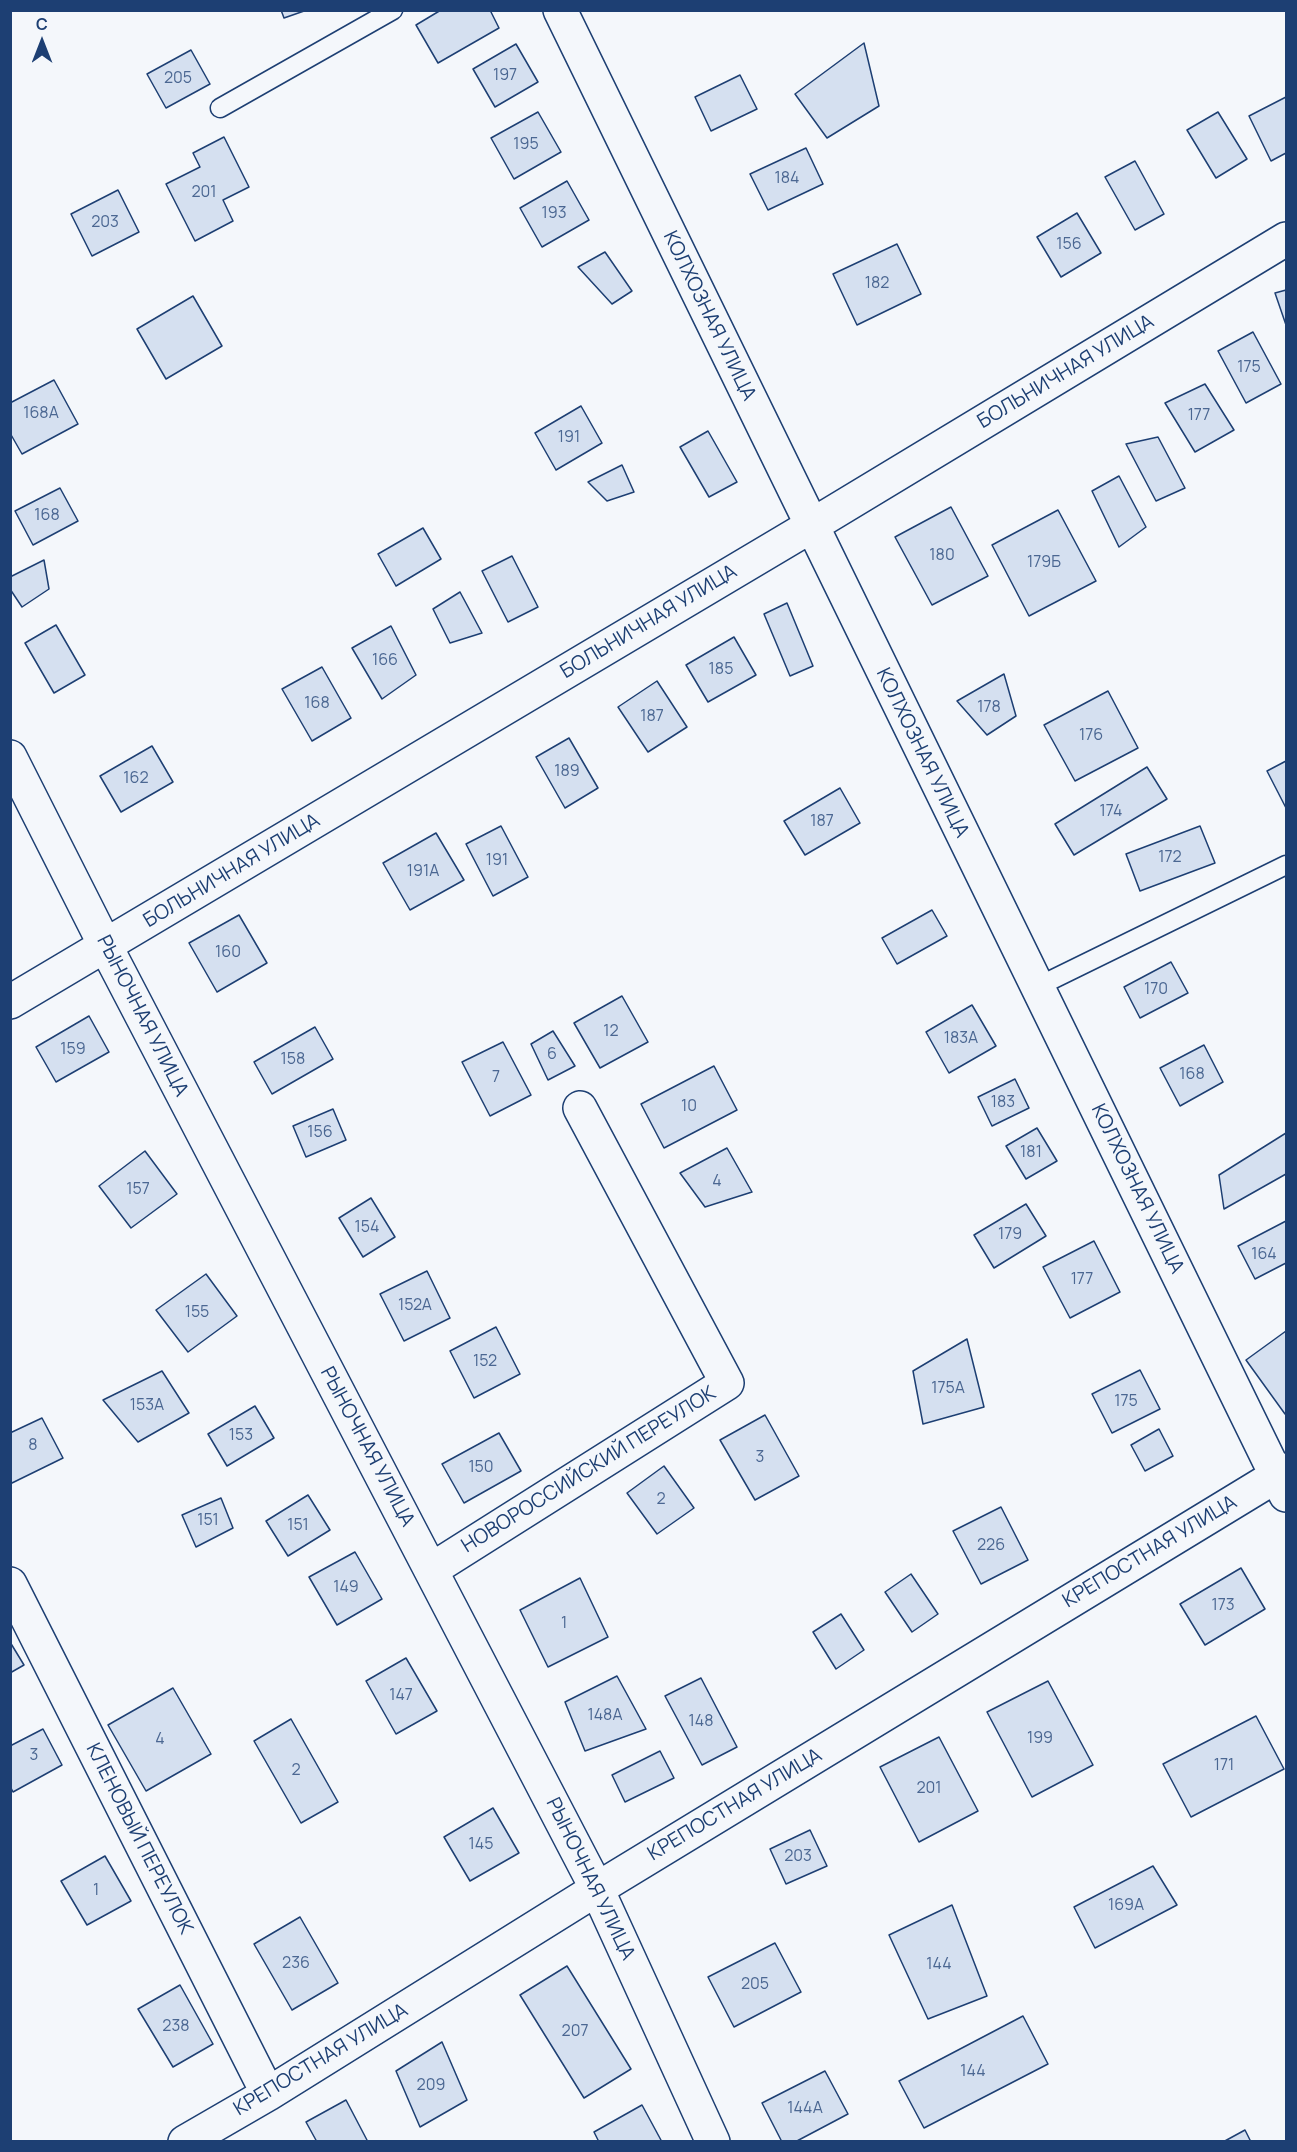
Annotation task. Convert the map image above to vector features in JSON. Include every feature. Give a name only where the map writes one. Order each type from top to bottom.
[{"type":"street","name":"КОЛХОЗНАЯ УЛИЦА","points":[[560,10],[1037,987],[1283,1480]]},
{"type":"street","name":"БОЛЬНИЧНАЯ УЛИЦА","points":[[10,1002],[811,526],[1287,239]]},
{"type":"street","name":"РЫНОЧНАЯ УЛИЦА","points":[[10,757],[106,947],[597,1889],[713,2142]]},
{"type":"street","name":"НОВОРОССИЙСКИЙ ПЕРЕУЛОК","points":[[431,1570],[727,1383],[580,1108]]},
{"type":"street","name":"КРЕПОСТНАЯ УЛИЦА","points":[[184,2142],[268,2094],[597,1889],[1283,1480]]},
{"type":"street","name":"КЛЕНОВЫЙ ПЕРЕУЛОК","points":[[10,1584],[268,2094]]},
{"type":"lane","points":[[220,108],[393,10]]},
{"type":"lane","points":[[1037,987],[1287,865]]},
{"type":"building","points":[[281,10],[307,10],[284,18]]},
{"type":"building","points":[[441,10],[490,10],[499,28],[438,63],[416,25]]},
{"type":"building","points":[[864,43],[879,106],[827,138],[795,94]]},
{"type":"building","points":[[516,44],[538,82],[495,107],[473,69]]},
{"type":"building","points":[[191,50],[210,84],[166,108],[147,74]]},
{"type":"building","points":[[740,75],[757,109],[711,131],[695,97]]},
{"type":"building","points":[[1286,97],[1286,153],[1271,161],[1249,116]]},
{"type":"building","points":[[538,112],[561,152],[514,179],[491,138]]},
{"type":"building","points":[[1218,112],[1247,159],[1216,178],[1187,130]]},
{"type":"building","points":[[224,137],[249,187],[223,200],[233,221],[195,241],[166,184],[200,167],[193,153]]},
{"type":"building","points":[[806,148],[823,184],[768,210],[750,174]]},
{"type":"building","points":[[1135,161],[1164,214],[1135,230],[1105,177]]},
{"type":"building","points":[[567,181],[589,220],[542,247],[520,208]]},
{"type":"building","points":[[118,190],[139,232],[92,256],[71,214]]},
{"type":"building","points":[[1077,213],[1101,253],[1061,277],[1037,237]]},
{"type":"building","points":[[897,244],[921,294],[857,325],[833,274]]},
{"type":"building","points":[[605,252],[632,291],[612,304],[578,267]]},
{"type":"building","points":[[1286,290],[1286,325],[1275,293]]},
{"type":"building","points":[[193,296],[222,346],[166,379],[137,329]]},
{"type":"building","points":[[1253,332],[1281,384],[1246,403],[1218,351]]},
{"type":"building","points":[[54,380],[78,424],[22,454],[10,433],[10,403]]},
{"type":"building","points":[[1205,384],[1234,430],[1195,452],[1165,403]]},
{"type":"building","points":[[581,406],[602,443],[556,470],[535,433]]},
{"type":"building","points":[[708,431],[737,482],[709,497],[680,447]]},
{"type":"building","points":[[1158,437],[1185,488],[1156,501],[1126,444]]},
{"type":"building","points":[[622,465],[634,492],[607,501],[588,482]]},
{"type":"building","points":[[1119,476],[1146,527],[1119,547],[1092,491]]},
{"type":"building","points":[[60,488],[78,521],[33,545],[15,511]]},
{"type":"building","points":[[951,507],[988,576],[932,605],[895,537]]},
{"type":"building","points":[[1058,510],[1096,581],[1029,616],[992,545]]},
{"type":"building","points":[[423,528],[441,559],[396,586],[378,554]]},
{"type":"building","points":[[512,556],[538,607],[508,622],[482,571]]},
{"type":"building","points":[[44,560],[49,589],[22,607],[10,589],[10,577]]},
{"type":"building","points":[[460,592],[482,633],[450,643],[433,609]]},
{"type":"building","points":[[787,603],[813,666],[790,676],[764,614]]},
{"type":"building","points":[[56,625],[85,675],[54,693],[25,643]]},
{"type":"building","points":[[391,626],[416,675],[382,699],[352,648]]},
{"type":"building","points":[[734,637],[756,675],[708,702],[686,665]]},
{"type":"building","points":[[322,667],[351,718],[312,741],[282,689]]},
{"type":"building","points":[[1004,674],[1016,716],[987,735],[957,701]]},
{"type":"building","points":[[657,681],[687,727],[648,752],[618,707]]},
{"type":"building","points":[[1108,691],[1138,748],[1075,781],[1044,725]]},
{"type":"building","points":[[569,738],[598,788],[565,808],[536,757]]},
{"type":"building","points":[[152,746],[173,782],[121,812],[100,776]]},
{"type":"building","points":[[1286,761],[1286,808],[1267,771]]},
{"type":"building","points":[[1147,767],[1167,799],[1074,855],[1055,824]]},
{"type":"building","points":[[840,788],[860,823],[805,855],[784,821]]},
{"type":"building","points":[[501,826],[528,877],[493,896],[466,844]]},
{"type":"building","points":[[1200,826],[1215,863],[1140,891],[1126,854]]},
{"type":"building","points":[[436,833],[464,880],[410,910],[383,863]]},
{"type":"building","points":[[932,910],[947,936],[897,964],[882,938]]},
{"type":"building","points":[[239,915],[267,963],[217,992],[189,943]]},
{"type":"building","points":[[1171,962],[1188,993],[1140,1018],[1124,987]]},
{"type":"building","points":[[622,996],[648,1042],[600,1068],[574,1023]]},
{"type":"building","points":[[972,1005],[996,1046],[949,1073],[926,1032]]},
{"type":"building","points":[[89,1016],[109,1052],[56,1082],[36,1047]]},
{"type":"building","points":[[315,1027],[333,1059],[272,1094],[254,1062]]},
{"type":"building","points":[[553,1031],[575,1066],[548,1080],[531,1044]]},
{"type":"building","points":[[503,1042],[531,1095],[490,1116],[462,1062]]},
{"type":"building","points":[[1204,1045],[1223,1082],[1180,1106],[1160,1068]]},
{"type":"building","points":[[714,1066],[737,1110],[664,1148],[641,1104]]},
{"type":"building","points":[[1015,1079],[1029,1108],[992,1126],[978,1097]]},
{"type":"building","points":[[333,1109],[346,1140],[306,1157],[293,1126]]},
{"type":"building","points":[[1037,1128],[1057,1161],[1026,1179],[1006,1146]]},
{"type":"building","points":[[1286,1133],[1286,1174],[1224,1209],[1219,1175]]},
{"type":"building","points":[[727,1148],[752,1192],[705,1207],[680,1173]]},
{"type":"building","points":[[145,1151],[177,1194],[131,1228],[99,1186]]},
{"type":"building","points":[[371,1198],[395,1237],[363,1257],[339,1218]]},
{"type":"building","points":[[1026,1204],[1046,1236],[994,1268],[974,1235]]},
{"type":"building","points":[[1286,1221],[1286,1263],[1255,1279],[1238,1246]]},
{"type":"building","points":[[1094,1241],[1120,1292],[1070,1318],[1043,1267]]},
{"type":"building","points":[[427,1271],[450,1318],[404,1341],[380,1294]]},
{"type":"building","points":[[206,1274],[237,1316],[188,1352],[156,1310]]},
{"type":"building","points":[[496,1327],[520,1374],[474,1398],[450,1351]]},
{"type":"building","points":[[1286,1331],[1286,1413],[1285,1414],[1246,1360]]},
{"type":"building","points":[[967,1339],[984,1407],[923,1424],[913,1371]]},
{"type":"building","points":[[1140,1370],[1160,1409],[1112,1433],[1092,1394]]},
{"type":"building","points":[[162,1371],[189,1413],[138,1442],[103,1400]]},
{"type":"building","points":[[255,1406],[274,1438],[227,1466],[208,1434]]},
{"type":"building","points":[[765,1415],[799,1476],[755,1500],[720,1440]]},
{"type":"building","points":[[42,1418],[63,1458],[12,1483],[10,1479],[10,1433]]},
{"type":"building","points":[[1159,1429],[1173,1456],[1145,1471],[1131,1445]]},
{"type":"building","points":[[499,1433],[521,1471],[464,1503],[442,1464]]},
{"type":"building","points":[[664,1466],[694,1508],[657,1534],[627,1493]]},
{"type":"building","points":[[308,1495],[330,1530],[288,1556],[266,1521]]},
{"type":"building","points":[[221,1498],[233,1528],[196,1547],[182,1515]]},
{"type":"building","points":[[1001,1507],[1028,1560],[981,1584],[953,1531]]},
{"type":"building","points":[[355,1552],[382,1599],[337,1625],[309,1577]]},
{"type":"building","points":[[1241,1568],[1265,1609],[1205,1645],[1180,1604]]},
{"type":"building","points":[[911,1574],[938,1614],[912,1632],[885,1592]]},
{"type":"building","points":[[580,1578],[608,1637],[548,1667],[520,1610]]},
{"type":"building","points":[[841,1614],[864,1650],[836,1669],[813,1632]]},
{"type":"building","points":[[10,1642],[24,1665],[10,1673]]},
{"type":"building","points":[[406,1658],[437,1711],[396,1734],[366,1681]]},
{"type":"building","points":[[617,1676],[646,1729],[585,1751],[565,1702]]},
{"type":"building","points":[[701,1678],[737,1747],[702,1765],[665,1696]]},
{"type":"building","points":[[1048,1681],[1093,1765],[1032,1797],[987,1712]]},
{"type":"building","points":[[173,1688],[211,1754],[146,1791],[108,1725]]},
{"type":"building","points":[[1256,1716],[1284,1769],[1191,1817],[1163,1764]]},
{"type":"building","points":[[291,1719],[338,1802],[301,1823],[254,1741]]},
{"type":"building","points":[[43,1729],[62,1765],[13,1792],[10,1786],[10,1746]]},
{"type":"building","points":[[939,1737],[978,1811],[919,1842],[880,1767]]},
{"type":"building","points":[[660,1751],[674,1778],[625,1802],[612,1775]]},
{"type":"building","points":[[493,1808],[519,1853],[470,1881],[444,1837]]},
{"type":"building","points":[[810,1830],[827,1866],[786,1884],[770,1849]]},
{"type":"building","points":[[105,1856],[131,1901],[87,1925],[61,1881]]},
{"type":"building","points":[[1153,1866],[1177,1905],[1095,1948],[1074,1907]]},
{"type":"building","points":[[952,1905],[987,1996],[928,2019],[889,1935]]},
{"type":"building","points":[[300,1917],[338,1983],[292,2010],[254,1944]]},
{"type":"building","points":[[775,1943],[801,1992],[734,2027],[708,1977]]},
{"type":"building","points":[[567,1966],[631,2069],[584,2098],[520,1995]]},
{"type":"building","points":[[180,1985],[213,2044],[173,2067],[138,2009]]},
{"type":"building","points":[[1023,2016],[1048,2064],[924,2128],[899,2081]]},
{"type":"building","points":[[442,2042],[467,2100],[420,2127],[396,2071]]},
{"type":"building","points":[[825,2071],[848,2114],[795,2142],[782,2142],[762,2103]]},
{"type":"building","points":[[346,2100],[368,2142],[317,2142],[306,2122]]},
{"type":"building","points":[[642,2105],[662,2142],[599,2142],[594,2132]]},
{"type":"building","points":[[1245,2130],[1251,2142],[1223,2142]]}]
